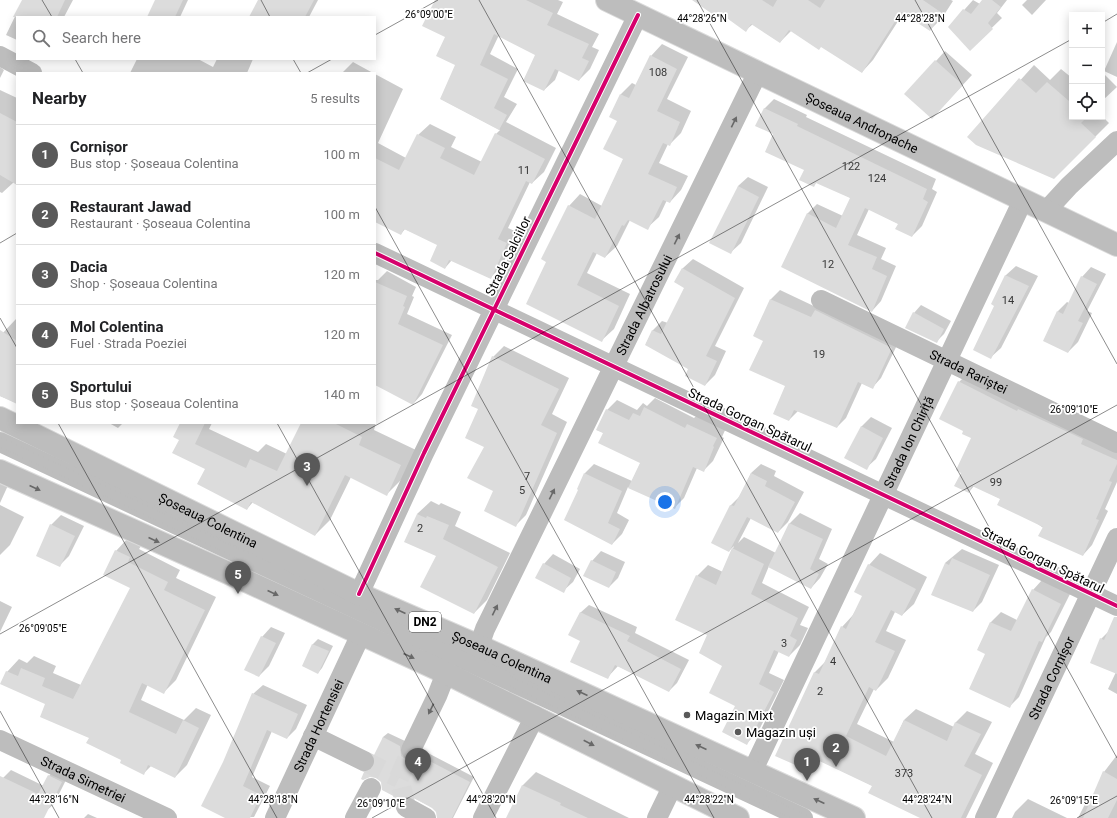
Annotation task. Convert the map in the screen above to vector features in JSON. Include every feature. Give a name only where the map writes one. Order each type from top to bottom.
[{"type":"main road","name":"Șoseaua Andronache","points":[[607,0],[1117,245]]},
{"type":"main road","name":"Șoseaua Colentina","points":[[0,418],[359,594],[479,646],[753,770],[854,818]]},
{"type":"main road","points":[[0,471],[446,673],[738,818]]},
{"type":"street","name":"Strada Salciilor","points":[[359,594],[493,309],[638,15]]},
{"type":"street","points":[[0,56],[30,72]]},
{"type":"street","name":"Strada Albatrosului","points":[[479,646],[485,629],[758,72]]},
{"type":"street","points":[[1046,211],[1069,186],[1117,141]]},
{"type":"street","name":"Strada Ion Chiriță","points":[[753,770],[948,362],[1023,200]]},
{"type":"street","name":"Strada Gorgan Spătarul","points":[[376,253],[1117,606]]},
{"type":"street","name":"Strada Rariștei","points":[[821,300],[1117,443]]},
{"type":"street","points":[[0,442],[803,818]]},
{"type":"street","name":"Strada Cornișor","points":[[985,818],[1117,538]]},
{"type":"street","name":"Strada Hortensiei","points":[[275,818],[361,634]]},
{"type":"street","points":[[411,750],[437,696],[446,673]]},
{"type":"street","points":[[483,818],[535,716]]},
{"type":"street","points":[[313,736],[364,761]]},
{"type":"street","name":"Strada Simetriei","points":[[0,740],[167,818]]},
{"type":"street","points":[[657,818],[673,785]]},
{"type":"street","points":[[355,818],[371,788]]},
{"type":"street","points":[[406,807],[426,818]]},
{"type":"building","points":[[22,0],[65,0],[57,16],[13,17]]},
{"type":"building","points":[[155,0],[183,0],[175,16],[147,16]]},
{"type":"building","points":[[258,0],[314,0],[306,16],[250,16]]},
{"type":"building","points":[[435,0],[526,0],[553,13],[547,25],[589,44],[582,58],[589,61],[579,81],[555,69],[544,91],[523,81],[535,55],[494,34],[480,65],[508,79],[494,108],[507,115],[499,130],[440,99],[455,65],[436,56],[445,37],[422,26]]},
{"type":"building","points":[[692,0],[762,0],[773,7],[777,0],[808,0],[820,8],[825,0],[923,0],[942,13],[930,31],[901,12],[862,73],[821,47],[819,50],[789,30],[780,43],[751,24],[746,32],[724,16],[721,20]]},
{"type":"building","points":[[982,0],[992,0],[1001,7],[988,23],[993,29],[970,51],[948,27],[963,9],[971,14]]},
{"type":"building","points":[[650,55],[677,69],[657,111],[680,122],[670,146],[663,143],[648,174],[677,187],[670,203],[663,200],[648,230],[628,220],[624,226],[622,225],[605,258],[593,252],[577,285],[619,306],[602,342],[526,304],[546,262],[541,259],[568,205],[595,219],[623,159],[603,149],[617,121],[609,117],[620,94],[629,98]]},
{"type":"building","points":[[935,60],[963,85],[932,119],[904,94]]},
{"type":"building","points":[[1019,78],[1036,93],[1047,82],[1069,101],[1069,120],[1084,120],[1081,123],[1096,137],[1054,179],[976,145],[967,137]]},
{"type":"building","points":[[764,108],[798,124],[797,126],[927,189],[923,199],[928,202],[912,237],[895,229],[898,224],[865,208],[848,245],[877,257],[872,269],[887,276],[872,312],[781,267],[807,213],[836,228],[850,198],[816,183],[814,187],[799,180],[804,170],[765,152],[773,134],[755,126]]},
{"type":"building","points":[[0,113],[16,121],[16,184],[0,175]]},
{"type":"building","points":[[495,133],[545,159],[532,184],[526,181],[498,239],[507,243],[491,279],[449,260],[445,269],[430,261],[437,245],[404,229],[401,235],[376,222],[376,158],[399,170],[417,134],[445,148],[440,158],[474,175]]},
{"type":"building","points":[[738,186],[759,197],[731,254],[709,243]]},
{"type":"building","points":[[682,268],[735,298],[706,356],[717,361],[705,386],[685,376],[688,369],[645,345],[652,330],[661,334],[684,288],[674,282]]},
{"type":"building","points":[[1005,275],[1029,286],[991,359],[973,350],[994,306],[991,304]]},
{"type":"building","points":[[1081,276],[1097,284],[1078,321],[1083,323],[1068,353],[1043,341],[1057,311],[1063,314]]},
{"type":"building","points":[[376,282],[407,296],[403,306],[405,307],[398,324],[443,345],[413,405],[376,386]]},
{"type":"building","points":[[770,299],[811,317],[815,310],[892,348],[873,389],[858,382],[837,428],[794,410],[789,421],[773,414],[785,386],[749,370],[763,341],[753,336]]},
{"type":"building","points":[[913,312],[944,329],[937,343],[905,328]]},
{"type":"building","points":[[0,330],[16,340],[16,404],[0,396]]},
{"type":"building","points":[[492,356],[559,389],[541,425],[557,433],[516,527],[484,511],[493,491],[467,478],[484,447],[465,438],[478,409],[471,406]]},
{"type":"building","points":[[958,381],[1017,411],[1018,409],[1083,439],[1081,444],[1117,460],[1117,464],[1109,481],[1112,482],[1096,519],[1099,520],[1083,556],[1038,536],[1043,527],[997,505],[1000,499],[972,486],[969,493],[954,486],[961,473],[956,470],[971,438],[962,434],[963,431],[939,419]]},
{"type":"building","points":[[644,407],[685,428],[687,424],[717,438],[704,472],[693,467],[675,509],[628,488],[640,463],[598,443],[603,433],[596,430],[606,409],[629,420],[633,413],[640,416]]},
{"type":"building","points":[[180,424],[205,424],[195,444],[246,468],[250,459],[277,471],[300,424],[336,424],[362,437],[359,445],[401,465],[387,496],[345,475],[315,536],[251,502],[247,510],[197,484],[205,469],[172,453],[179,440],[173,437]]},
{"type":"building","points":[[861,426],[883,438],[867,470],[844,458]]},
{"type":"building","points":[[584,473],[622,491],[608,523],[620,529],[612,545],[564,520]]},
{"type":"building","points":[[751,473],[767,481],[765,486],[795,502],[778,533],[747,517],[729,552],[711,543],[730,505],[734,506]]},
{"type":"building","points":[[417,514],[426,518],[427,516],[449,525],[443,539],[498,567],[474,614],[420,587],[436,556],[404,542]]},
{"type":"building","points":[[789,523],[823,539],[810,569],[819,574],[811,589],[768,567]]},
{"type":"building","points":[[50,524],[75,536],[60,567],[36,556]]},
{"type":"building","points":[[732,548],[764,564],[751,594],[798,618],[790,636],[797,640],[789,657],[774,650],[759,684],[774,692],[747,745],[722,732],[735,706],[709,693],[722,666],[699,653],[707,635],[675,620],[696,575],[716,585]]},
{"type":"building","points":[[115,550],[130,557],[128,562],[168,582],[164,590],[205,610],[164,694],[142,683],[129,712],[176,734],[183,720],[199,728],[175,778],[148,765],[144,775],[120,763],[121,760],[86,743],[89,738],[40,717],[45,704],[0,684],[6,671],[18,676],[21,668],[45,678],[42,686],[73,699],[130,588],[103,575]]},
{"type":"building","points":[[952,558],[990,575],[973,612],[931,595],[945,563],[949,565]]},
{"type":"building","points":[[591,560],[616,572],[609,588],[583,576]]},
{"type":"building","points":[[543,563],[571,578],[564,593],[535,578]]},
{"type":"building","points":[[868,564],[916,589],[902,616],[891,610],[875,642],[895,651],[876,691],[869,687],[846,736],[886,756],[904,720],[947,741],[955,722],[981,734],[964,766],[982,775],[961,818],[920,818],[868,793],[872,786],[813,758],[807,770],[775,756],[814,672],[819,674],[841,626],[846,629],[862,596],[854,592]]},
{"type":"building","points":[[1032,589],[1061,604],[1042,642],[1039,641],[1010,708],[969,689],[985,654],[977,650],[990,622],[1011,631]]},
{"type":"building","points":[[580,612],[630,636],[627,641],[681,669],[669,692],[615,665],[608,679],[570,662],[580,641],[568,635]]},
{"type":"building","points":[[1114,617],[1117,617],[1117,674],[1090,663],[1100,638],[1104,640]]},
{"type":"building","points":[[261,636],[276,643],[259,677],[244,670]]},
{"type":"building","points":[[312,644],[329,651],[318,674],[302,666]]},
{"type":"building","points":[[252,693],[298,714],[287,739],[267,730],[243,786],[261,795],[250,818],[225,818],[201,806],[223,762]]},
{"type":"building","points":[[383,737],[400,746],[401,756],[406,760],[412,761],[420,756],[470,782],[452,818],[437,818],[436,812],[432,808],[412,797],[405,796],[399,799],[382,790],[381,782],[376,778],[370,777],[363,780],[361,779],[364,772],[370,771],[374,766],[374,755]]},
{"type":"building","points":[[1103,771],[1117,779],[1117,800],[1108,818],[1083,818]]},
{"type":"building","points":[[48,775],[62,782],[44,818],[0,818],[0,776],[38,794]]},
{"type":"building","points":[[522,785],[561,803],[560,805],[588,818],[506,818]]},
{"type":"tunnel","points":[[406,807],[399,778],[411,750]]},
{"type":"tunnel","points":[[364,761],[399,778]]},
{"type":"tram line","points":[[0,437],[813,818]]},
{"type":"tram line","points":[[0,447],[791,818]]},
{"type":"cycle path","points":[[359,594],[424,453],[638,15]]},
{"type":"cycle path","points":[[376,253],[1117,606]]},
{"type":"place","name":"Dacia","points":[[307,486]]},
{"type":"place","name":"Sportului","points":[[238,594]]},
{"type":"place","name":"Magazin Mixt","points":[[687,715]]},
{"type":"place","name":"Magazin uși","points":[[738,732]]},
{"type":"place","name":"Restaurant Jawad","points":[[836,767]]},
{"type":"place","name":"Mol Colentina","points":[[418,781]]},
{"type":"place","name":"Cornișor","points":[[807,781]]}]
